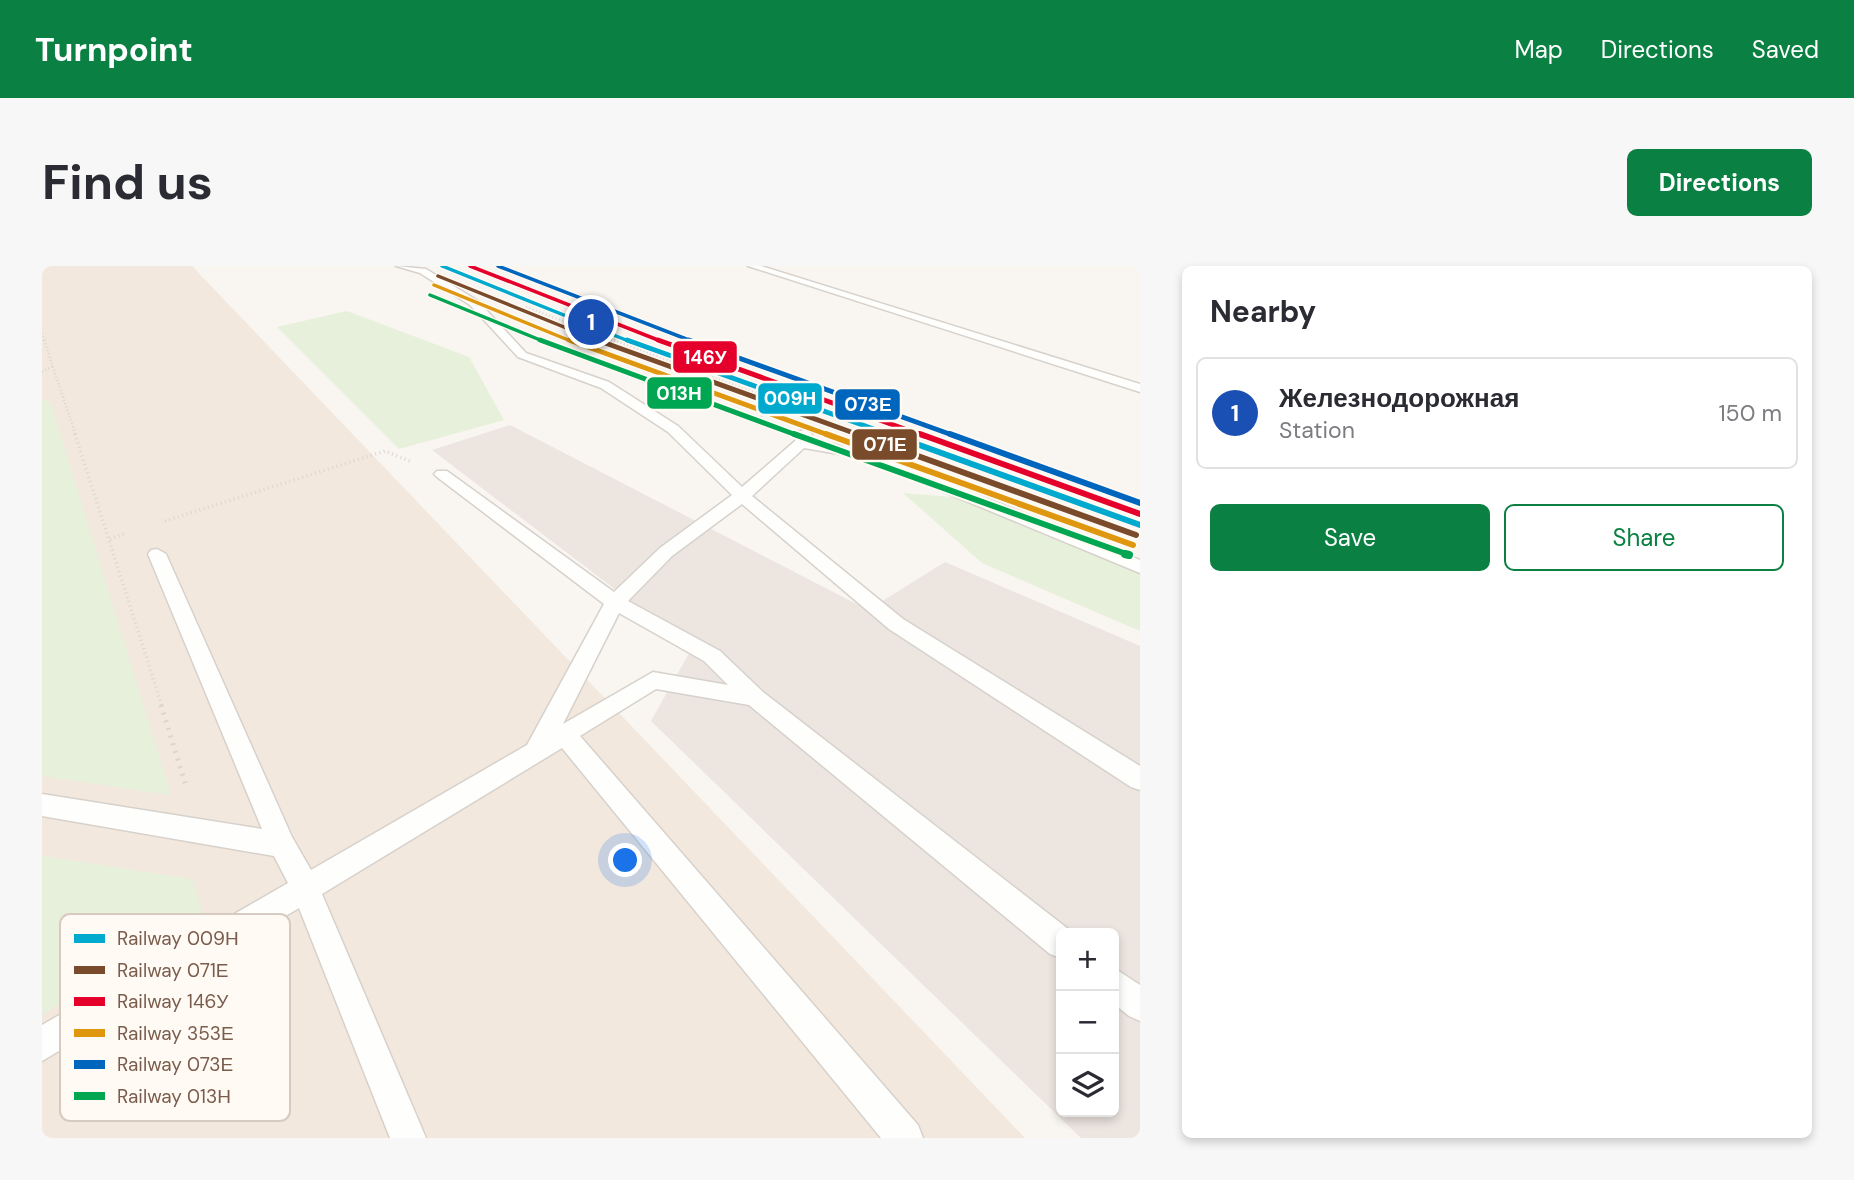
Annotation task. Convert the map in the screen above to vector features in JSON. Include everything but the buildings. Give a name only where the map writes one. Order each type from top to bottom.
[{"type":"lane","points":[[400,266],[422,271],[474,303],[522,355],[605,384],[673,429],[742,496],[896,624],[1140,779]]},
{"type":"lane","points":[[752,266],[1140,388]]},
{"type":"lane","points":[[536,752],[615,602],[666,552],[742,496],[803,439],[866,454],[1140,567]]},
{"type":"lane","points":[[442,474],[615,602],[712,656],[755,698],[1056,939]]},
{"type":"lane","points":[[157,554],[282,845],[306,889],[408,1138]]},
{"type":"lane","points":[[263,914],[653,680],[755,698]]},
{"type":"lane","points":[[565,735],[905,1138]]},
{"type":"lane","points":[[42,805],[282,845]]},
{"type":"lane","points":[[1119,988],[1140,1005]]},
{"type":"lane","points":[[42,1044],[60,1033]]},
{"type":"path","points":[[525,306],[801,411]]},
{"type":"path","points":[[42,372],[53,366]]},
{"type":"path","points":[[761,416],[777,406]]},
{"type":"path","points":[[162,522],[385,451],[442,474]]},
{"type":"path","points":[[110,539],[136,530]]},
{"type":"shaded area","points":[[42,266],[192,266],[1025,1138],[42,1138]]},
{"type":"shaded area","points":[[510,425],[868,610],[945,562],[1140,646],[1140,1138],[1081,1138],[1059,1117],[1119,1117],[1119,928],[1056,928],[1056,1114],[651,721],[692,648],[432,450]]},
{"type":"green space","points":[[347,311],[469,357],[504,420],[399,449],[277,327]]},
{"type":"green space","points":[[42,400],[50,401],[171,795],[42,776]]},
{"type":"green space","points":[[903,493],[989,500],[1140,560],[1140,631],[982,563]]},
{"type":"green space","points":[[42,856],[193,879],[203,914],[60,914],[60,1004],[42,1014]]},
{"type":"rail line","name":"009Н","points":[[442,266],[616,336],[1140,525]]},
{"type":"rail line","name":"146У","points":[[470,266],[620,326],[1140,514]]},
{"type":"rail line","name":"073Е","points":[[498,266],[623,316],[1140,503]]},
{"type":"rail line","name":"071Е","points":[[438,276],[612,346],[1136,535]]},
{"type":"rail line","name":"353Е","points":[[434,285],[609,356],[1133,545]]},
{"type":"rail line","name":"013Н","points":[[430,295],[605,366],[1129,555]]},
{"type":"place","name":"Железнодорожная","points":[[591,322]]}]
